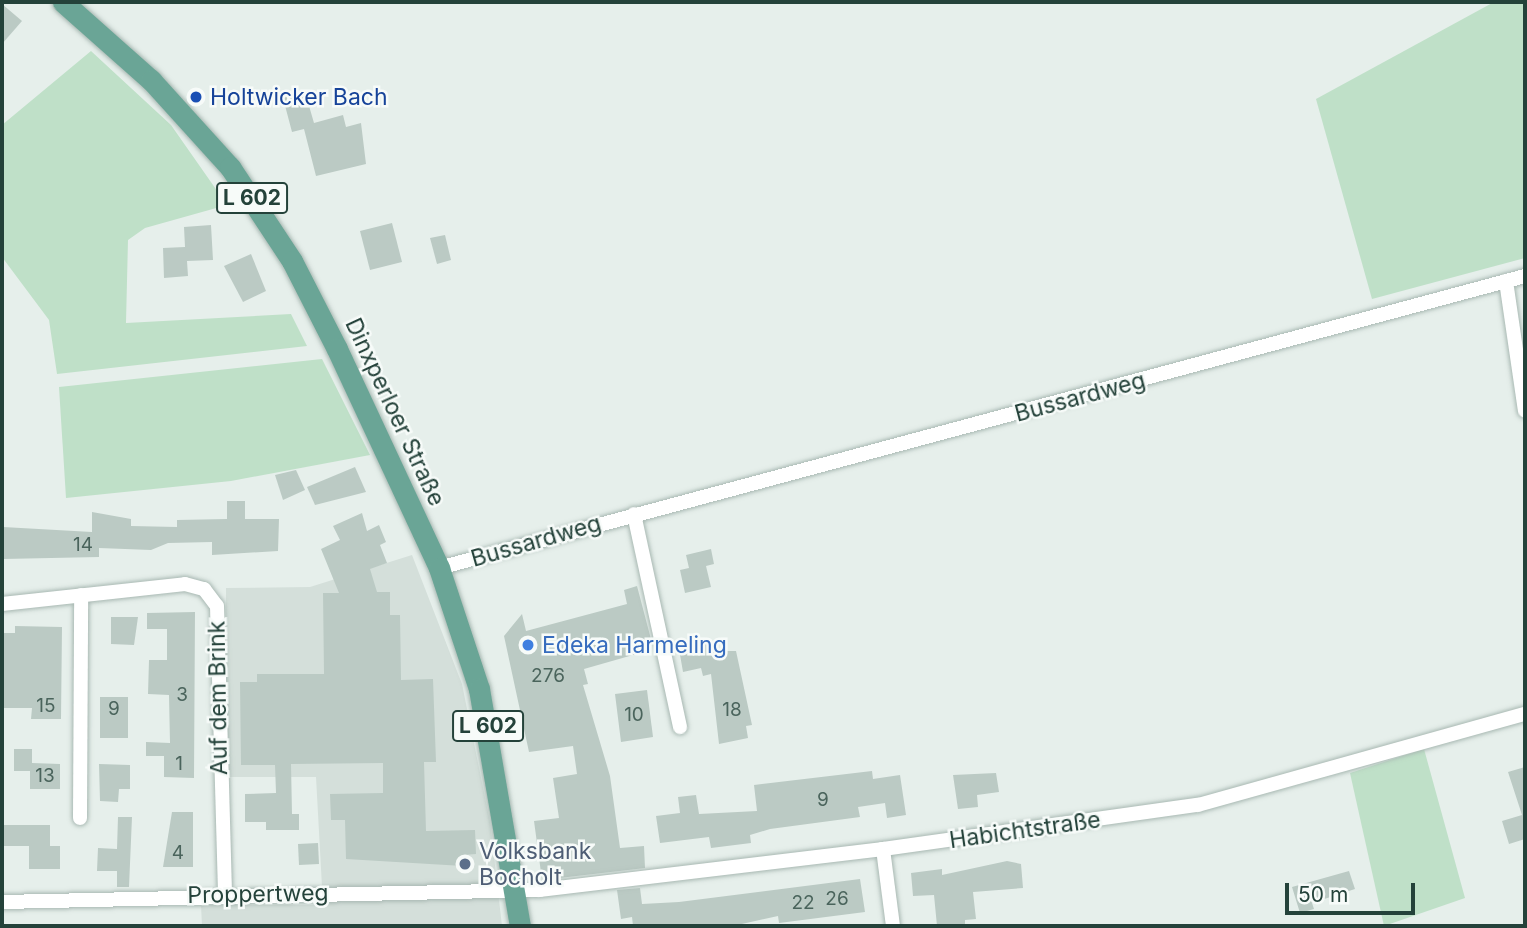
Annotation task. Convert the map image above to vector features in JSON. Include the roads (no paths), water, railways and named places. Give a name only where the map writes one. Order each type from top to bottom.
[{"type":"main road","name":"Dinxperloer Straße","points":[[63,2],[151,80],[230,167],[266,218],[337,349],[439,569],[482,701],[520,926]]},
{"type":"street","name":"Bussardweg","points":[[439,569],[1525,276]]},
{"type":"street","points":[[1506,281],[1525,411]]},
{"type":"street","points":[[635,514],[680,727]]},
{"type":"street","name":"Auf dem Brink","points":[[2,604],[185,584],[204,589],[217,606],[225,893]]},
{"type":"street","points":[[80,818],[81,595]]},
{"type":"street","name":"Habichtstraße","points":[[515,888],[883,849],[1198,805],[1525,714]]},
{"type":"street","points":[[883,849],[892,926]]},
{"type":"street","name":"Proppertweg","points":[[2,902],[225,893],[515,888]]},
{"type":"place","name":"Holtwicker Bach","points":[[196,97]]},
{"type":"place","name":"Edeka Harmeling","points":[[528,645]]},
{"type":"place","name":"Volksbank Bocholt","points":[[465,864]]}]
